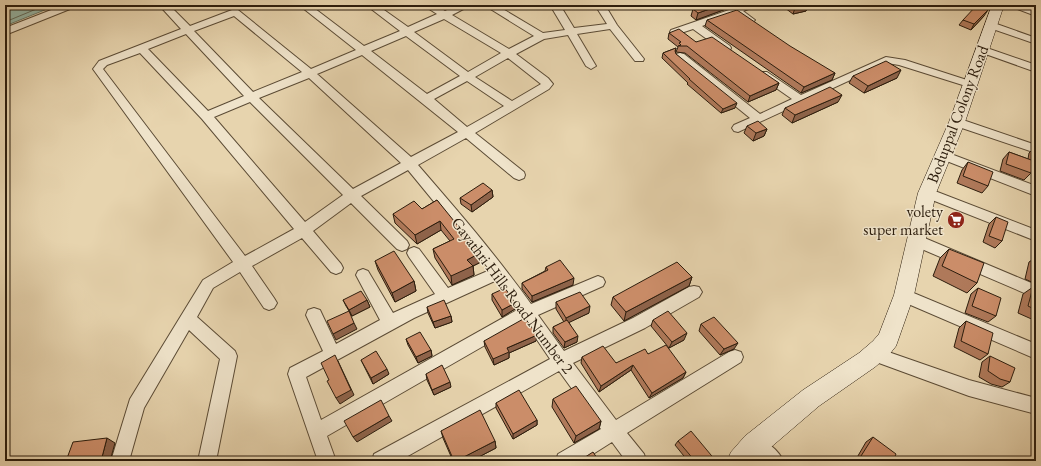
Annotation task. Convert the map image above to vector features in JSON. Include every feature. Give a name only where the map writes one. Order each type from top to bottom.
[{"type":"street","points":[[5,32],[72,5]]},
{"type":"street","points":[[164,5],[252,98],[408,249],[444,297]]},
{"type":"street","points":[[304,5],[426,99],[519,175]]},
{"type":"street","points":[[371,5],[467,76],[512,106]]},
{"type":"street","points":[[120,461],[136,405],[208,284],[304,230],[352,195],[410,164],[545,87],[547,84],[544,80],[508,54],[428,5]]},
{"type":"street","points":[[206,116],[363,51],[466,5]]},
{"type":"street","points":[[489,5],[541,36]]},
{"type":"street","points":[[555,5],[591,66]]},
{"type":"street","points":[[600,5],[613,26],[638,59]]},
{"type":"street","points":[[675,32],[731,8],[751,5]]},
{"type":"street","name":"Boduppal Colony Road","points":[[740,461],[754,444],[810,398],[874,354],[888,339],[904,295],[915,240],[927,193],[957,122],[981,49],[998,5]]},
{"type":"street","points":[[1014,5],[1036,13]]},
{"type":"street","points":[[731,8],[760,27]]},
{"type":"street","name":"Gayathri Hills Road Number 2","points":[[188,29],[235,12],[310,73],[410,164],[465,228],[500,272],[561,361],[638,461]]},
{"type":"street","points":[[694,25],[737,56]]},
{"type":"street","points":[[991,25],[1036,41]]},
{"type":"street","points":[[426,99],[541,36],[613,26]]},
{"type":"street","points":[[188,29],[103,63],[98,66],[98,69],[243,264],[269,303]]},
{"type":"street","points":[[141,48],[206,116],[336,268]]},
{"type":"street","points":[[981,49],[1036,69]]},
{"type":"street","points":[[680,56],[759,119]]},
{"type":"street","points":[[738,128],[842,80],[881,63],[893,60],[969,84]]},
{"type":"street","points":[[756,69],[799,100]]},
{"type":"street","points":[[830,72],[842,80]]},
{"type":"street","points":[[957,122],[1036,149]]},
{"type":"street","points":[[943,155],[1036,191]]},
{"type":"street","points":[[927,193],[1036,236]]},
{"type":"street","points":[[915,240],[1036,292]]},
{"type":"street","points":[[327,461],[296,374],[390,323],[500,272]]},
{"type":"street","points":[[363,275],[390,323]]},
{"type":"street","points":[[317,432],[528,312],[598,282]]},
{"type":"street","points":[[381,461],[561,361],[639,323],[694,292]]},
{"type":"street","points":[[904,295],[1036,352]]},
{"type":"street","points":[[314,315],[333,354]]},
{"type":"street","points":[[188,319],[229,356],[207,461]]},
{"type":"street","points":[[874,354],[968,388],[1036,406]]},
{"type":"street","points":[[565,461],[735,357]]},
{"type":"street","points":[[754,444],[774,461]]},
{"type":"water","points":[[5,5],[57,5],[5,26]]},
{"type":"building","points":[[707,5],[721,5],[698,13],[693,9]]},
{"type":"building","points":[[791,5],[809,5],[795,8]]},
{"type":"building","points":[[976,6],[988,10],[974,24],[963,20]]},
{"type":"building","points":[[737,10],[790,46],[835,73],[804,87],[707,20]]},
{"type":"building","points":[[679,29],[696,42],[712,37],[779,83],[750,96],[687,46],[678,46],[681,45],[679,43],[681,42],[669,33]]},
{"type":"building","points":[[676,48],[676,54],[737,103],[723,109],[689,79],[663,53]]},
{"type":"building","points":[[886,61],[901,70],[868,86],[853,76]]},
{"type":"building","points":[[830,87],[842,95],[795,115],[785,108]]},
{"type":"building","points":[[758,121],[767,129],[756,133],[747,126]]},
{"type":"building","points":[[1036,146],[1036,160],[1033,159]]},
{"type":"building","points":[[1009,152],[1034,161],[1031,173],[1006,164]]},
{"type":"building","points":[[968,162],[993,172],[988,186],[963,176]]},
{"type":"building","points":[[483,183],[492,190],[471,205],[460,198]]},
{"type":"building","points":[[437,200],[480,253],[467,260],[473,266],[451,276],[433,249],[454,239],[440,221],[415,235],[393,214],[414,201],[422,209]]},
{"type":"building","points":[[996,217],[1008,222],[1002,241],[989,236]]},
{"type":"building","points":[[949,249],[984,263],[977,283],[942,266]]},
{"type":"building","points":[[394,251],[414,281],[392,293],[375,261]]},
{"type":"building","points":[[560,260],[574,278],[532,296],[522,283],[548,270],[546,267]]},
{"type":"building","points":[[677,262],[692,277],[626,312],[613,297]]},
{"type":"building","points":[[1033,287],[1036,288],[1036,310],[1028,306]]},
{"type":"building","points":[[505,288],[515,303],[502,310],[492,294]]},
{"type":"building","points":[[978,288],[1001,298],[996,316],[972,306]]},
{"type":"building","points":[[361,291],[367,300],[349,310],[343,300]]},
{"type":"building","points":[[580,292],[590,306],[566,318],[556,302]]},
{"type":"building","points":[[444,300],[451,316],[433,322],[427,307]]},
{"type":"building","points":[[349,311],[354,323],[333,334],[327,321]]},
{"type":"building","points":[[668,311],[687,333],[672,342],[653,320]]},
{"type":"building","points":[[714,317],[738,343],[724,349],[701,324]]},
{"type":"building","points":[[525,318],[537,335],[507,348],[509,352],[493,359],[484,341]]},
{"type":"building","points":[[567,320],[578,336],[565,342],[553,327]]},
{"type":"building","points":[[966,321],[993,333],[988,354],[961,341]]},
{"type":"building","points":[[420,332],[431,350],[416,357],[406,339]]},
{"type":"building","points":[[666,345],[686,372],[652,393],[633,365],[601,386],[582,357],[603,346],[616,363],[645,349],[648,354]]},
{"type":"building","points":[[376,351],[387,369],[371,378],[361,360]]},
{"type":"building","points":[[335,355],[351,390],[336,398],[327,381],[329,380],[321,363]]},
{"type":"building","points":[[990,356],[1015,368],[1010,382],[1000,379],[988,371]]},
{"type":"building","points":[[442,365],[450,382],[432,390],[426,374]]},
{"type":"building","points":[[576,386],[601,421],[576,436],[553,399]]},
{"type":"building","points":[[519,390],[537,420],[513,434],[496,403]]},
{"type":"building","points":[[381,400],[389,416],[353,437],[344,421]]},
{"type":"building","points":[[480,410],[495,441],[454,461],[441,431]]},
{"type":"building","points":[[691,431],[716,461],[695,461],[678,441]]},
{"type":"building","points":[[873,437],[896,454],[893,461],[867,461],[861,456]]},
{"type":"building","points":[[107,438],[101,461],[66,461],[73,442]]},
{"type":"building","points":[[593,452],[599,461],[579,461]]},
{"type":"place","name":"volety super market","points":[[956,220]]}]
